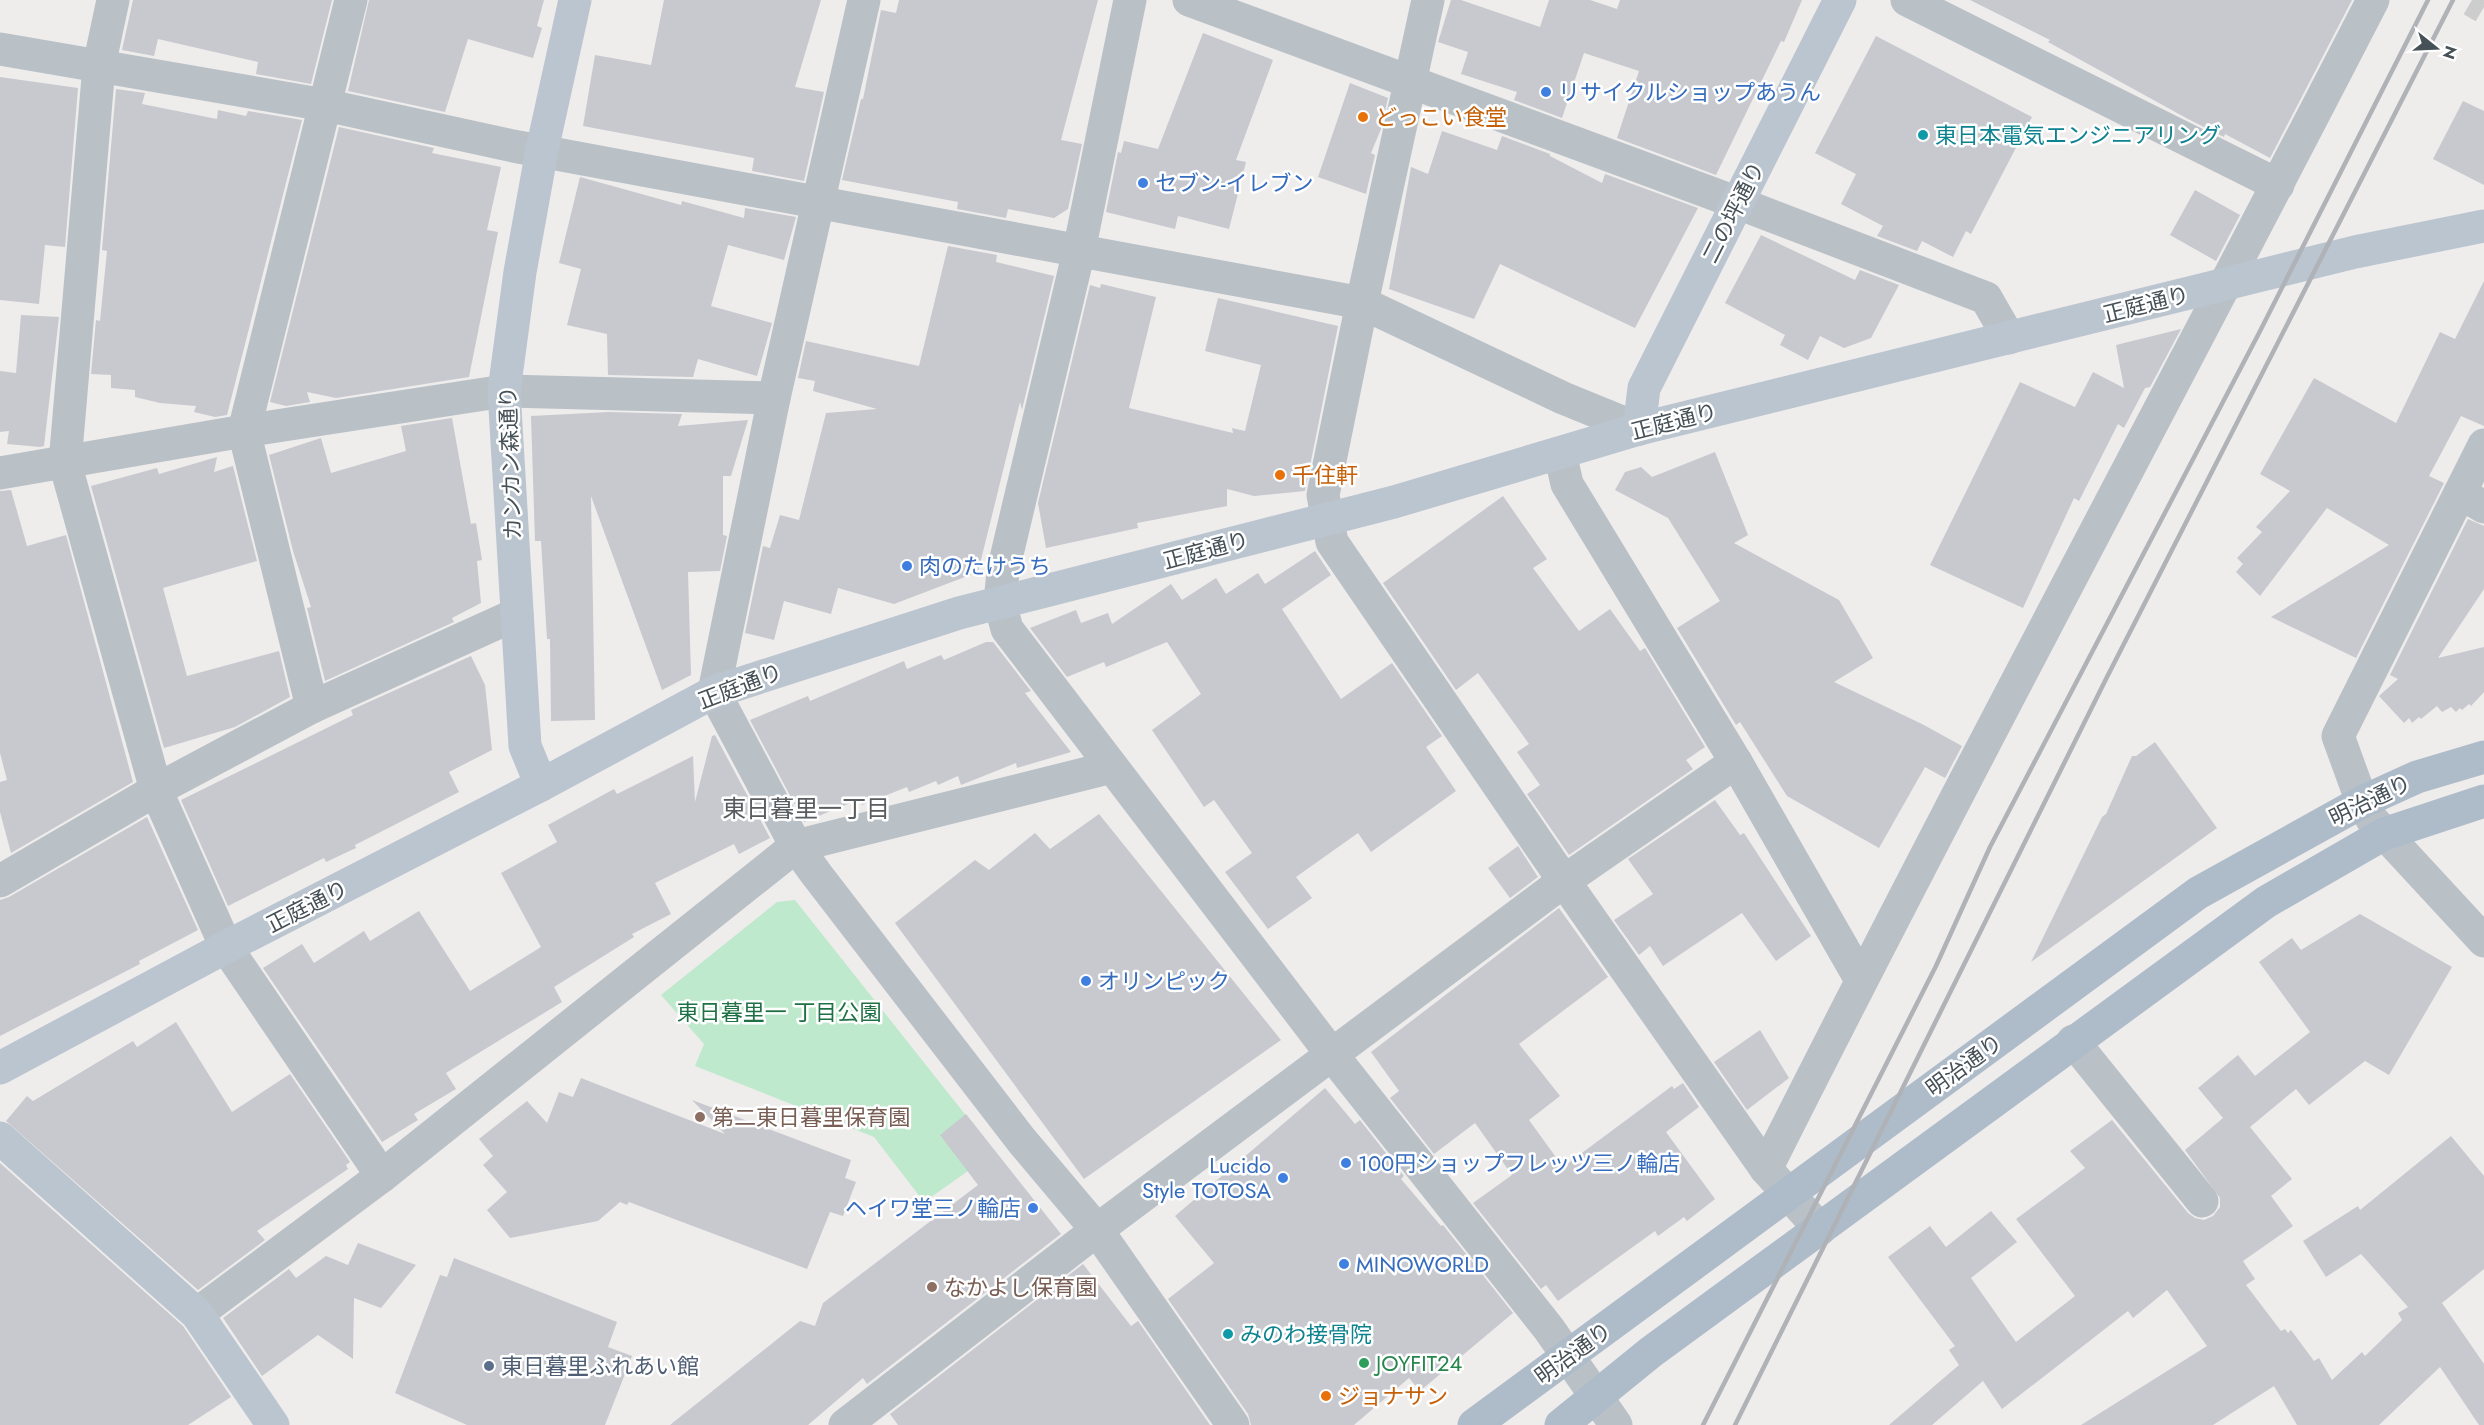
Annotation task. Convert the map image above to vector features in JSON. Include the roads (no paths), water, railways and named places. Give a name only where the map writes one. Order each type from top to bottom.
[{"type":"main road","name":"明治通り","points":[[1474,1425],[2198,893],[2362,802],[2416,777],[2484,758]]},
{"type":"main road","name":"明治通り","points":[[1561,1425],[1651,1352],[2266,902],[2316,871],[2384,834],[2484,801]]},
{"type":"street","points":[[113,0],[99,66],[65,463],[156,790],[226,947],[382,1176]]},
{"type":"street","points":[[312,707],[244,431],[351,0]]},
{"type":"street","name":"カンカン森通り","points":[[541,785],[525,746],[504,391],[520,272],[542,150],[575,0]]},
{"type":"street","points":[[864,0],[774,398],[714,692],[796,846],[1022,1141],[1097,1230],[1233,1425]]},
{"type":"street","points":[[1130,0],[1078,251],[1003,571],[1000,603],[1007,629],[1333,1056],[1570,1356],[1616,1425]]},
{"type":"street","points":[[1189,0],[1738,203],[1986,298],[2008,338]]},
{"type":"street","points":[[1428,0],[1323,495],[1325,518],[1332,542],[1564,881],[1766,1169],[1820,1229]]},
{"type":"street","name":"二の坪通り","points":[[1639,429],[1644,388],[1840,0]]},
{"type":"street","points":[[1907,0],[2278,185]]},
{"type":"street","points":[[1766,1169],[1861,980],[2228,284],[2373,0]]},
{"type":"street","points":[[0,49],[325,105],[818,204],[1362,303],[1563,398],[1639,429]]},
{"type":"street","name":"正庭通り","points":[[0,1068],[714,692],[959,613],[1394,502],[1639,429],[2355,252],[2484,226]]},
{"type":"street","points":[[0,472],[504,391],[774,398]]},
{"type":"street","points":[[2484,445],[2472,500],[2338,736],[2362,802],[2384,834],[2484,941]]},
{"type":"street","points":[[1560,453],[1567,484],[1736,762],[1861,980]]},
{"type":"street","points":[[0,881],[156,790],[312,707],[517,614]]},
{"type":"street","points":[[857,1422],[1097,1230],[1333,1056],[1564,881],[1736,762]]},
{"type":"street","points":[[197,1314],[382,1176],[796,846],[1112,767]]},
{"type":"street","points":[[2073,1041],[2202,1201]]},
{"type":"street","points":[[0,1138],[197,1314],[273,1425]]},
{"type":"tunnel","points":[[2472,0],[2484,7]]},
{"type":"railway","points":[[1703,1425],[1936,966],[1990,847],[2258,335],[2428,0]]},
{"type":"railway","points":[[1735,1425],[2107,677],[2453,0]]},
{"type":"place","name":"リサイクルショップあうん","points":[[1546,92]]},
{"type":"place","name":"どっこい食堂","points":[[1363,117]]},
{"type":"place","name":"東日本電気エンジニアリング","points":[[1923,135]]},
{"type":"place","name":"セブン-イレブン","points":[[1143,183]]},
{"type":"place","name":"千住軒","points":[[1280,475]]},
{"type":"place","name":"肉のたけうち","points":[[907,566]]},
{"type":"place","name":"オリンピック","points":[[1086,981]]},
{"type":"place","name":"第二東日暮里保育園","points":[[700,1117]]},
{"type":"place","name":"100円ショップフレッツ三ノ輪店","points":[[1346,1163]]},
{"type":"place","name":"Lucido Style TOTOSA","points":[[1283,1178]]},
{"type":"place","name":"ヘイワ堂三ノ輪店","points":[[1033,1208]]},
{"type":"place","name":"MINOWORLD","points":[[1344,1264]]},
{"type":"place","name":"なかよし保育園","points":[[932,1287]]},
{"type":"place","name":"みのわ接骨院","points":[[1228,1334]]},
{"type":"place","name":"JOYFIT24","points":[[1364,1363]]},
{"type":"place","name":"東日暮里ふれあい館","points":[[489,1366]]},
{"type":"place","name":"ジョナサン","points":[[1326,1396]]},
{"type":"district","name":"東日暮里一丁目","points":[[806,808]]},
{"type":"park label","name":"東日暮里一 丁目公園","points":[[779,1012]]}]
